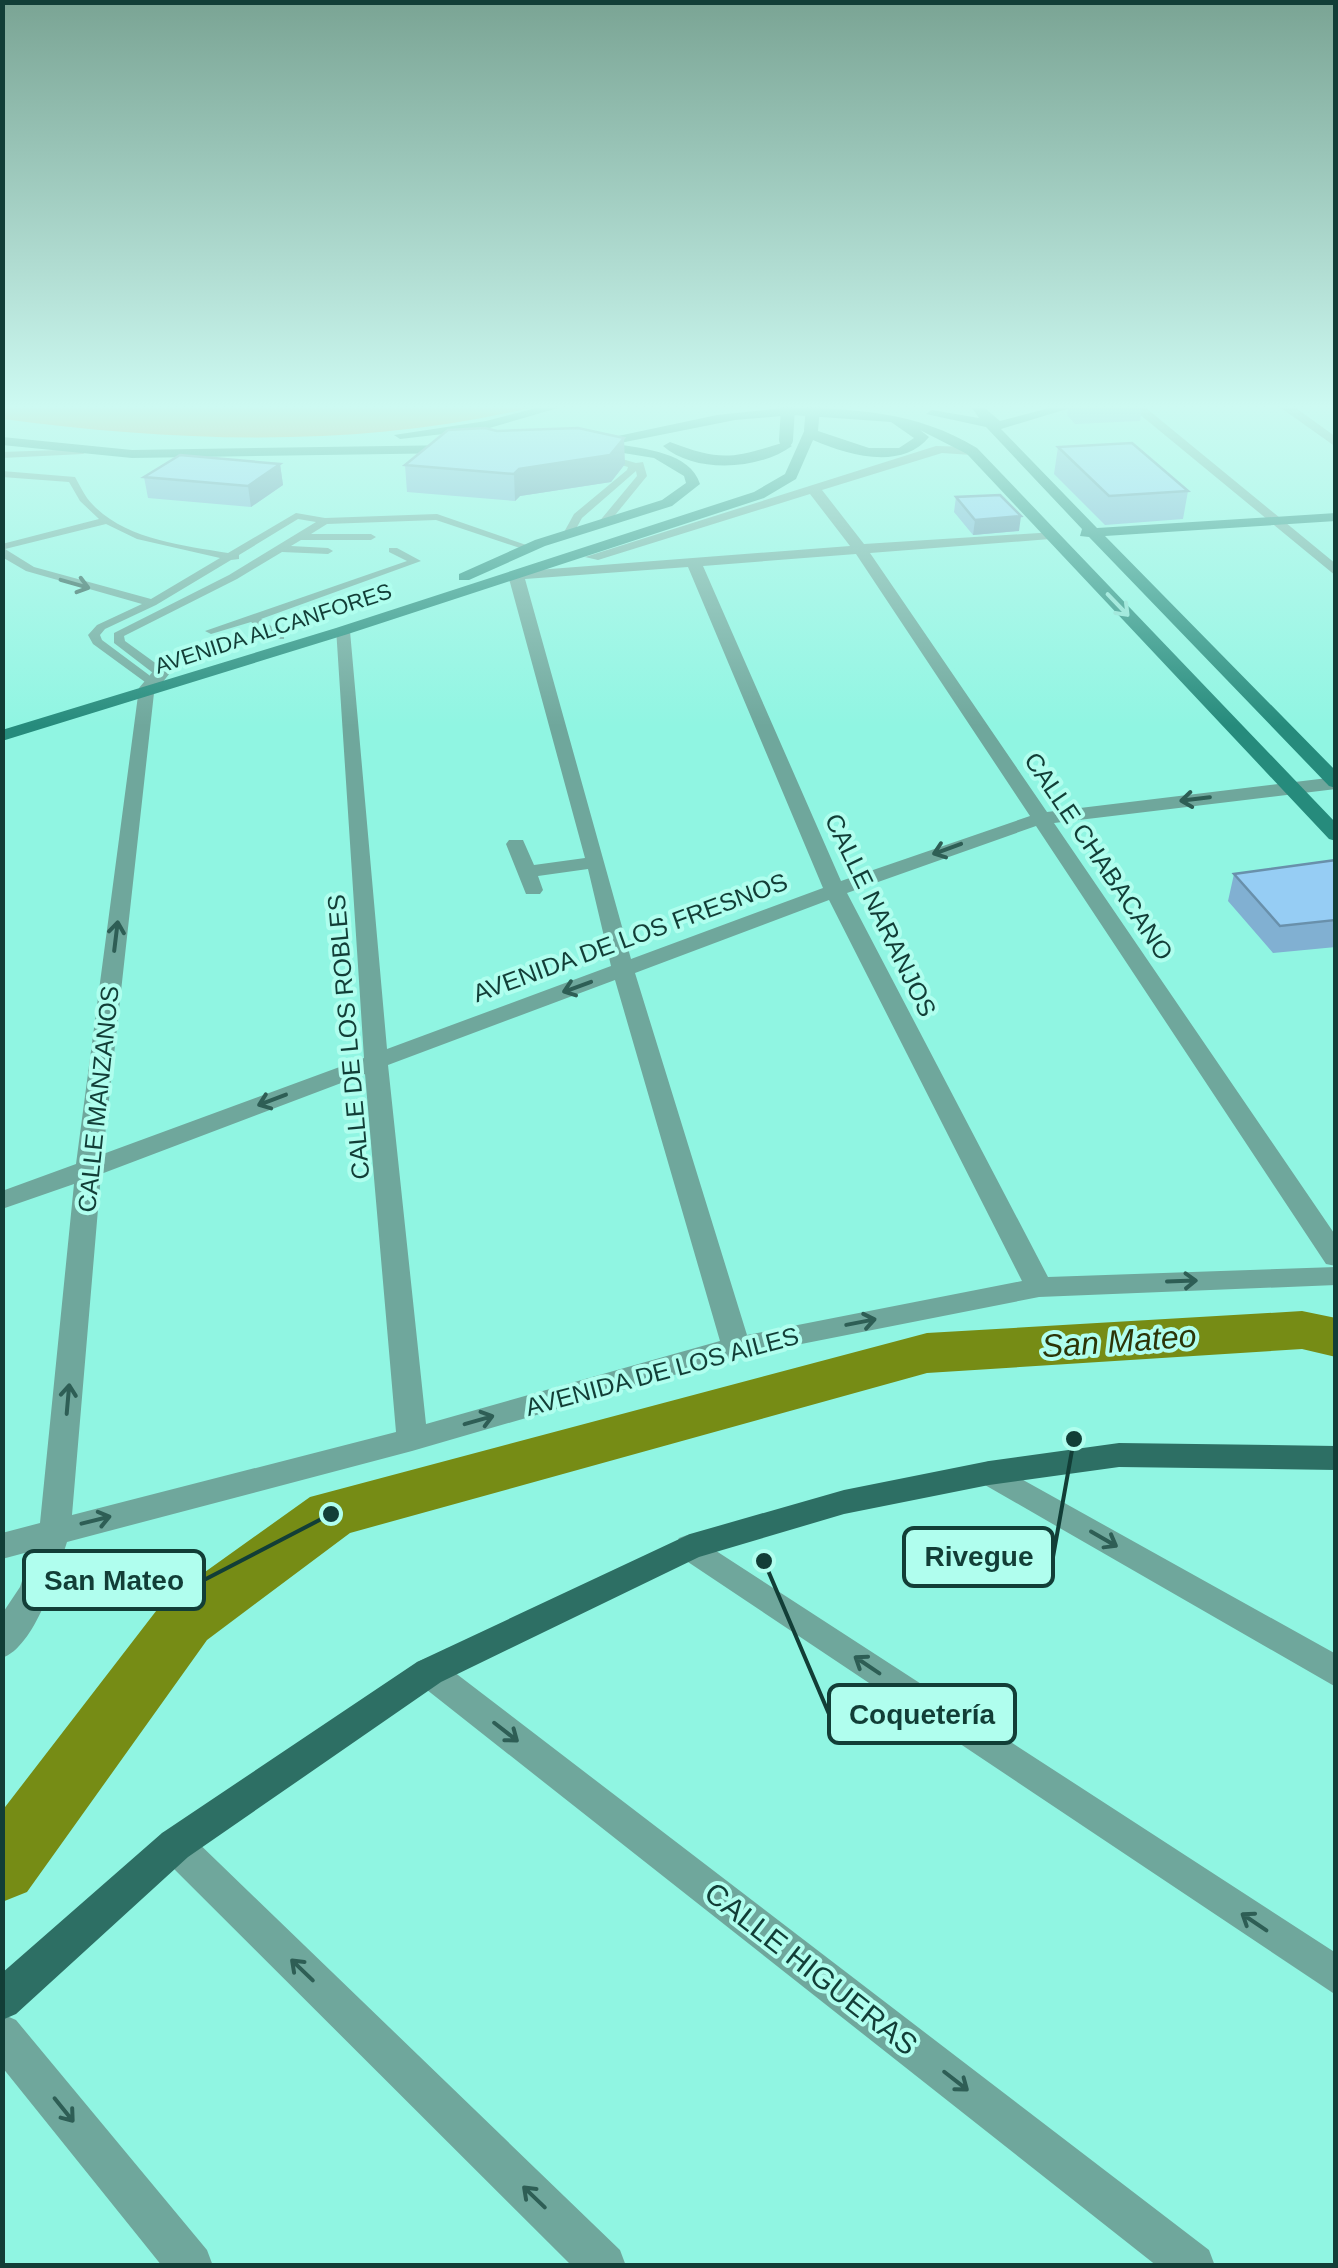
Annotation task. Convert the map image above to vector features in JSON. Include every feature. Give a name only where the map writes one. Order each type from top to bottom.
[{"type":"main road","points":[[432,591],[530,548],[631,514]]},
{"type":"main road","name":"AVENIDA ALCANFORES","points":[[2,736],[280,637],[673,514]]},
{"type":"main road","name":"AVENIDA ALCANFORES","points":[[2,721],[342,631],[702,514]]},
{"type":"main road","points":[[1030,514],[1335,836]]},
{"type":"main road","points":[[1076,514],[1336,782]]},
{"type":"main road","points":[[1050,535],[1336,517]]},
{"type":"main road","points":[[1249,693],[1336,766]]},
{"type":"main road","points":[[2,2000],[175,1846],[429,1672],[690,1547],[844,1502],[989,1473],[1118,1455],[1336,1458]]},
{"type":"street","points":[[550,571],[731,514]]},
{"type":"street","name":"CALLE CHABACANO","points":[[833,514],[1336,1257]]},
{"type":"street","points":[[1265,514],[1336,572]]},
{"type":"street","points":[[736,1348],[622,970],[516,575],[1050,535]]},
{"type":"street","name":"CALLE NARANJOS","points":[[693,560],[834,891],[1039,1286]]},
{"type":"street","name":"CALLE DE LOS ROBLES","points":[[342,631],[376,1060],[412,1439]]},
{"type":"street","name":"CALLE MANZANOS","points":[[2,1644],[35,1591],[56,1531],[88,1170],[150,681]]},
{"type":"street","name":"AVENIDA DE LOS FRESNOS","points":[[2,1201],[834,891],[1040,819],[1336,782]]},
{"type":"street","points":[[516,844],[530,881],[596,862]]},
{"type":"street","name":"AVENIDA DE LOS AILES","points":[[2,1546],[412,1439],[736,1348],[1039,1286],[1336,1276]]},
{"type":"street","points":[[989,1473],[1336,1672]]},
{"type":"street","points":[[690,1547],[1336,1976]]},
{"type":"street","name":"CALLE HIGUERAS","points":[[429,1672],[1193,2266]]},
{"type":"street","points":[[175,1846],[604,2266]]},
{"type":"street","points":[[2,2034],[191,2266]]},
{"type":"lane","points":[[97,514],[105,522],[134,534],[258,561]]},
{"type":"lane","points":[[568,534],[581,514]]},
{"type":"lane","points":[[603,523],[611,514]]},
{"type":"lane","points":[[150,681],[94,635],[100,627],[152,603],[296,516],[326,521],[437,517],[530,548]]},
{"type":"lane","points":[[150,681],[118,635],[124,629],[177,607],[326,521]]},
{"type":"lane","points":[[2,550],[105,522]]},
{"type":"lane","points":[[266,534],[370,536]]},
{"type":"lane","points":[[248,546],[328,551]]},
{"type":"lane","points":[[2,550],[44,574],[177,607]]},
{"type":"lane","points":[[212,631],[416,561],[392,550]]},
{"type":"lane","points":[[206,571],[233,576]]},
{"type":"lane","points":[[252,618],[280,637]]},
{"type":"lane","points":[[109,651],[125,646]]},
{"type":"building","points":[[970,514],[1021,516],[975,520]]},
{"type":"building","points":[[1336,860],[1336,920],[1280,926],[1234,874]]},
{"type":"waterway","name":"San Mateo","points":[[2,1868],[185,1621],[331,1514],[927,1353],[1302,1330],[1336,1338]]},
{"type":"place","name":"Rivegue","points":[[1074,1439]]},
{"type":"place","name":"San Mateo","points":[[331,1514]]},
{"type":"place","name":"Coquetería","points":[[764,1561]]}]
